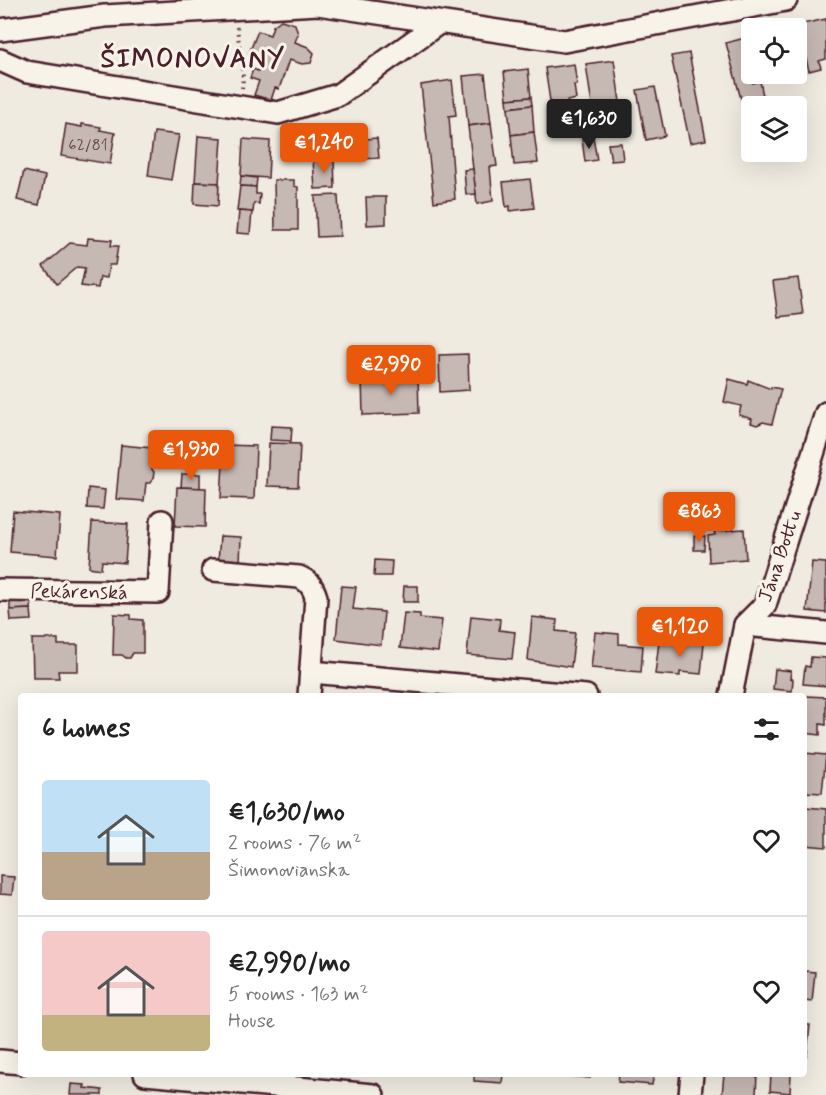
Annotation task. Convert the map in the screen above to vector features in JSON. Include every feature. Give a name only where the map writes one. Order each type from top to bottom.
[{"type":"street","points":[[0,30],[105,16],[318,4],[564,41],[786,0]]},
{"type":"street","points":[[0,60],[27,72],[278,112],[338,95],[440,23]]},
{"type":"street","name":"Jána Bottu","points":[[732,693],[744,625],[765,605],[826,413]]},
{"type":"street","name":"Pekárenská","points":[[0,590],[158,592],[162,521]]},
{"type":"street","points":[[213,570],[299,577],[313,587],[316,597],[309,693]]},
{"type":"street","points":[[744,625],[826,633]]},
{"type":"street","points":[[311,672],[552,693]]},
{"type":"street","points":[[0,1061],[18,1063]]},
{"type":"street","points":[[180,1077],[373,1095]]},
{"type":"street","points":[[690,1095],[692,1077]]},
{"type":"path","points":[[235,9],[243,77],[240,107]]},
{"type":"building","points":[[826,19],[826,59],[819,61],[821,68],[809,71],[807,63],[807,23]]},
{"type":"building","points":[[281,20],[295,24],[298,34],[295,42],[308,47],[314,53],[311,63],[302,64],[289,60],[279,89],[275,88],[271,100],[254,95],[259,81],[250,78],[253,69],[258,71],[263,57],[249,53],[258,31],[270,35],[273,26]]},
{"type":"building","points":[[741,39],[741,84],[761,84],[763,96],[741,96],[741,99],[726,43]]},
{"type":"building","points":[[689,53],[706,140],[690,143],[671,56]]},
{"type":"building","points":[[614,60],[622,116],[594,120],[586,64]]},
{"type":"building","points":[[574,64],[576,99],[567,101],[569,111],[552,114],[545,68]]},
{"type":"building","points":[[528,69],[531,97],[507,99],[504,72]]},
{"type":"building","points":[[485,74],[491,123],[468,126],[463,76]]},
{"type":"building","points":[[452,80],[456,115],[449,116],[455,199],[434,202],[421,85]]},
{"type":"building","points":[[655,87],[665,136],[646,140],[637,90]]},
{"type":"building","points":[[531,97],[532,105],[508,108],[507,99]]},
{"type":"building","points":[[532,105],[534,132],[511,135],[508,108]]},
{"type":"building","points":[[491,123],[497,166],[490,167],[493,201],[477,204],[468,126]]},
{"type":"building","points":[[66,124],[101,127],[100,130],[115,133],[110,164],[61,156]]},
{"type":"building","points":[[154,132],[179,135],[171,180],[148,176]]},
{"type":"building","points":[[312,132],[337,132],[338,160],[313,160]]},
{"type":"building","points":[[534,132],[538,163],[514,165],[511,135]]},
{"type":"building","points":[[198,136],[222,138],[219,183],[195,182]]},
{"type":"building","points":[[593,137],[597,160],[585,162],[582,139]]},
{"type":"building","points":[[377,138],[379,158],[360,159],[360,149],[366,148],[365,139]]},
{"type":"building","points":[[243,139],[270,141],[268,178],[241,176]]},
{"type":"building","points":[[621,143],[623,160],[611,161],[608,144]]},
{"type":"building","points":[[313,160],[334,160],[335,188],[315,189]]},
{"type":"building","points":[[473,169],[476,194],[466,195],[464,170]]},
{"type":"building","points":[[24,171],[45,176],[39,205],[17,200]]},
{"type":"building","points":[[241,176],[257,178],[256,187],[240,186]]},
{"type":"building","points":[[530,179],[534,208],[510,211],[510,206],[506,207],[503,182]]},
{"type":"building","points":[[274,180],[294,180],[294,186],[298,187],[298,230],[275,230]]},
{"type":"building","points":[[195,182],[219,183],[218,206],[194,204]]},
{"type":"building","points":[[240,186],[256,187],[256,194],[260,194],[259,204],[254,203],[253,212],[237,211]]},
{"type":"building","points":[[338,195],[340,236],[317,237],[315,196]]},
{"type":"building","points":[[366,197],[386,197],[386,224],[367,225]]},
{"type":"building","points":[[239,211],[252,212],[250,234],[237,233]]},
{"type":"building","points":[[88,238],[112,240],[111,246],[118,246],[115,265],[109,265],[107,278],[100,277],[98,288],[81,286],[85,268],[77,267],[57,284],[43,266],[70,243],[87,245]]},
{"type":"building","points":[[798,278],[803,314],[778,317],[773,281]]},
{"type":"building","points":[[468,354],[469,390],[440,392],[439,355]]},
{"type":"building","points":[[418,377],[419,413],[363,415],[362,379]]},
{"type":"building","points":[[729,379],[747,384],[748,380],[771,389],[771,387],[781,389],[772,424],[751,423],[752,419],[739,415],[741,406],[724,402]]},
{"type":"building","points":[[271,426],[292,427],[291,441],[270,440]]},
{"type":"building","points":[[269,443],[300,444],[298,487],[267,486]]},
{"type":"building","points":[[121,445],[152,448],[153,479],[150,483],[146,483],[144,501],[116,499]]},
{"type":"building","points":[[224,445],[256,446],[254,499],[221,498]]},
{"type":"building","points":[[182,474],[200,474],[200,488],[181,487]]},
{"type":"building","points":[[177,487],[206,488],[205,527],[175,526]]},
{"type":"building","points":[[88,488],[105,490],[103,509],[87,508]]},
{"type":"building","points":[[13,511],[60,515],[57,556],[10,552]]},
{"type":"building","points":[[92,522],[128,524],[125,563],[102,561],[101,569],[89,567]]},
{"type":"building","points":[[744,529],[746,559],[709,562],[708,536],[715,535],[714,531]]},
{"type":"building","points":[[220,536],[241,537],[240,563],[218,562]]},
{"type":"building","points":[[694,536],[705,536],[704,550],[694,550]]},
{"type":"building","points":[[375,560],[392,561],[391,576],[374,576]]},
{"type":"building","points":[[812,562],[826,563],[826,613],[807,611]]},
{"type":"building","points":[[341,586],[356,587],[353,609],[384,612],[381,645],[336,639]]},
{"type":"building","points":[[404,586],[418,586],[418,602],[403,602]]},
{"type":"building","points":[[32,598],[31,609],[10,610],[10,599]]},
{"type":"building","points":[[31,609],[32,620],[11,621],[10,610]]},
{"type":"building","points":[[404,613],[420,614],[420,618],[442,620],[438,652],[400,648]]},
{"type":"building","points":[[114,614],[131,615],[131,619],[143,620],[143,653],[133,653],[130,658],[113,655]]},
{"type":"building","points":[[471,616],[500,619],[499,630],[515,632],[512,659],[467,655]]},
{"type":"building","points":[[532,617],[557,620],[556,631],[575,633],[571,667],[528,660]]},
{"type":"building","points":[[595,632],[619,634],[619,644],[643,646],[641,672],[591,668]]},
{"type":"building","points":[[32,639],[58,639],[58,645],[78,645],[78,671],[58,671],[59,678],[33,678]]},
{"type":"building","points":[[682,641],[704,643],[701,674],[680,672],[680,676],[655,674],[659,642],[682,644]]},
{"type":"building","points":[[811,657],[826,658],[826,686],[803,684],[805,666],[810,667]]},
{"type":"building","points":[[775,669],[791,671],[792,691],[773,689]]},
{"type":"building","points":[[807,696],[826,697],[826,725],[820,724],[820,735],[807,733]]},
{"type":"building","points":[[807,753],[826,755],[822,793],[807,792]]},
{"type":"building","points":[[807,807],[826,809],[826,847],[807,845]]},
{"type":"building","points":[[0,876],[14,877],[12,895],[0,894]]},
{"type":"building","points":[[807,971],[815,972],[812,1002],[807,1001]]},
{"type":"building","points":[[807,1025],[810,1025],[807,1055]]},
{"type":"building","points":[[474,1077],[503,1077],[502,1083],[474,1081]]},
{"type":"building","points":[[619,1077],[653,1077],[652,1085],[618,1082]]},
{"type":"building","points":[[724,1077],[757,1077],[756,1095],[722,1095]]},
{"type":"building","points":[[771,1077],[791,1077],[790,1093],[770,1091]]},
{"type":"building","points":[[71,1084],[102,1090],[102,1095],[70,1095]]},
{"type":"district","name":"ŠIMONOVANY","points":[[193,58]]}]
